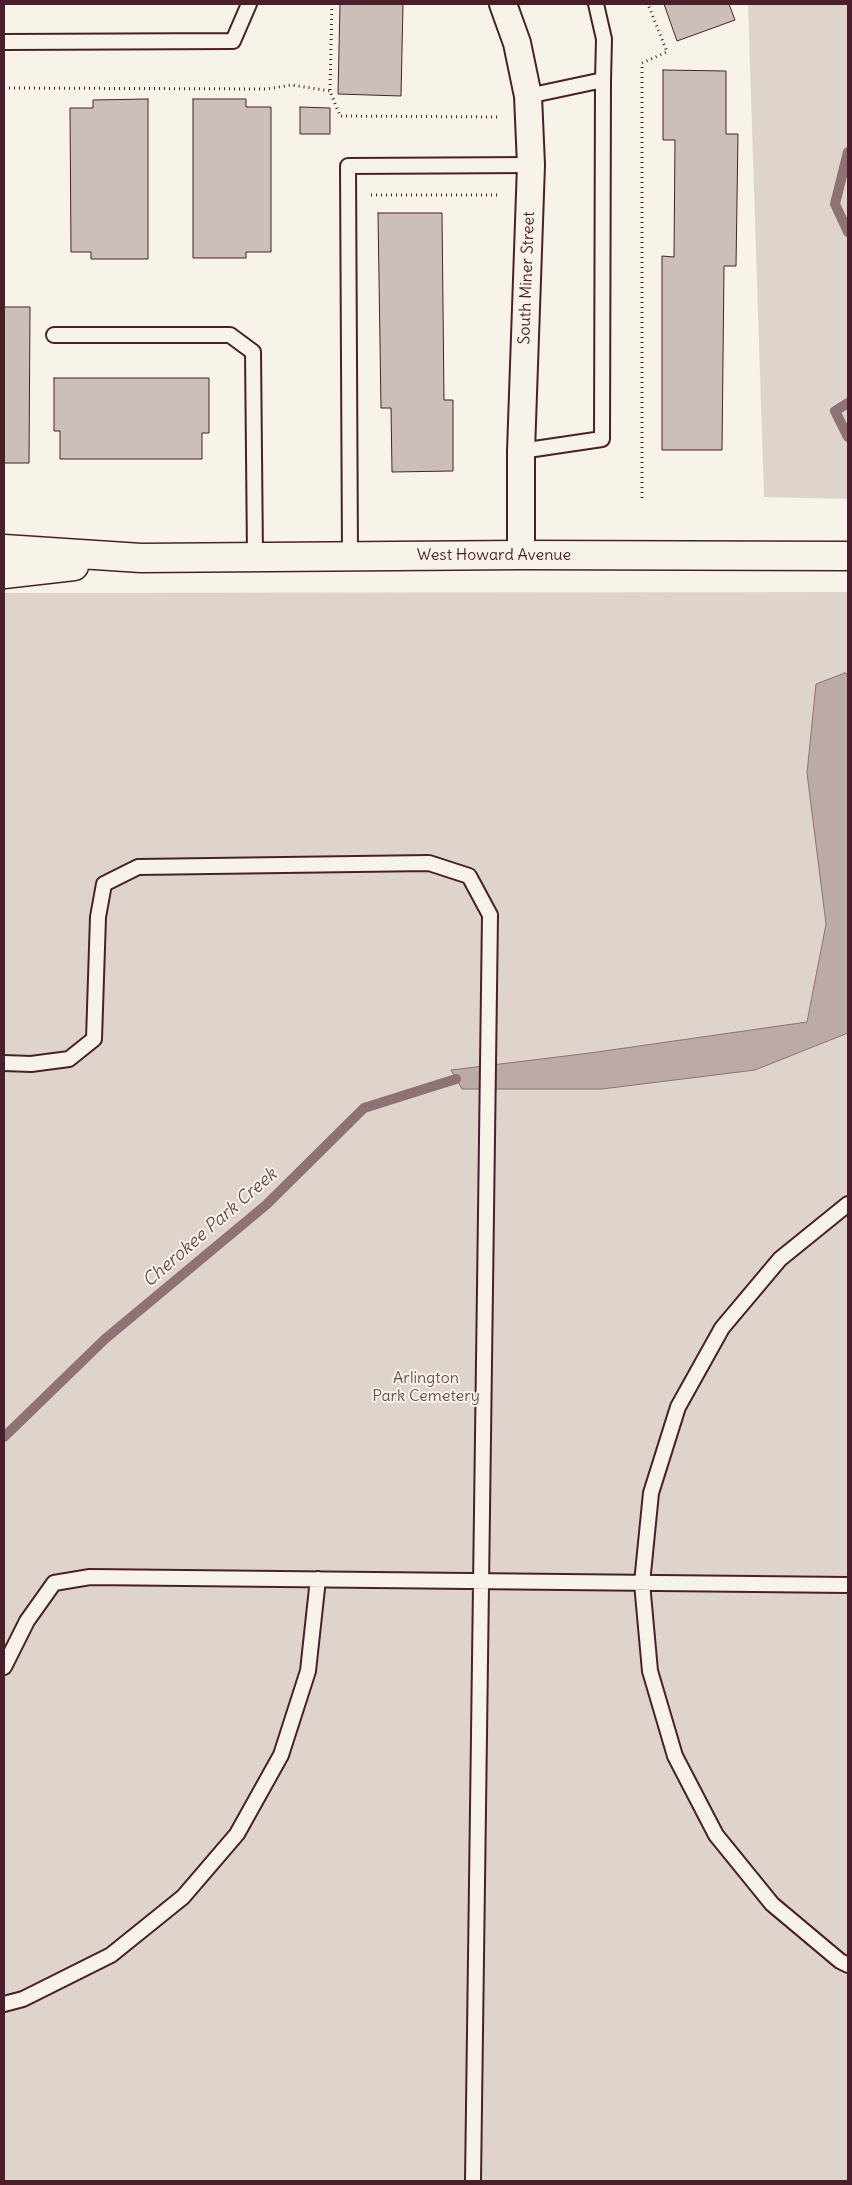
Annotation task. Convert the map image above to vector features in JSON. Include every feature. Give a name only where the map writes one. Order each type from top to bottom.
[{"type":"street","name":"South Miner Street","points":[[503,4],[517,43],[528,106],[531,165],[521,451],[521,555]]},
{"type":"street","name":"West Howard Avenue","points":[[4,549],[141,558],[521,555],[848,556]]},
{"type":"street","name":"West Howard Avenue","points":[[4,574],[141,558]]},
{"type":"lane","points":[[4,42],[233,41],[249,4]]},
{"type":"lane","points":[[521,451],[602,439],[604,39],[596,4]]},
{"type":"lane","points":[[528,106],[603,80]]},
{"type":"lane","points":[[350,556],[348,166],[531,165]]},
{"type":"lane","points":[[54,335],[230,335],[253,352],[255,556]]},
{"type":"lane","points":[[4,1063],[31,1064],[69,1060],[94,1039],[98,918],[104,884],[138,868],[429,863],[469,876],[490,915],[473,2181]]},
{"type":"lane","points":[[848,1204],[780,1259],[722,1328],[678,1407],[651,1493],[642,1583],[650,1671],[675,1756],[716,1835],[772,1904],[840,1961],[848,1965]]},
{"type":"lane","points":[[4,1667],[27,1621],[54,1583],[90,1577],[848,1584]]},
{"type":"lane","points":[[4,2004],[24,1999],[110,1955],[183,1897],[237,1834],[281,1755],[308,1672],[318,1580]]},
{"type":"path","points":[[332,4],[330,91],[340,116],[528,106]]},
{"type":"path","points":[[642,498],[642,63],[667,52],[648,4]]},
{"type":"path","points":[[4,88],[266,88],[292,85],[330,91]]},
{"type":"path","points":[[368,195],[530,195]]},
{"type":"green space","points":[[748,4],[848,4],[848,499],[764,497]]},
{"type":"green space","name":"Arlington Park Cemetery","points":[[848,592],[848,2181],[4,2181],[4,593]]},
{"type":"shaded area","points":[[845,673],[848,675],[848,1033],[755,1070],[602,1089],[462,1089],[451,1070],[590,1053],[807,1022],[826,924],[807,773],[816,684]]},
{"type":"building","points":[[340,4],[403,4],[401,96],[338,94]]},
{"type":"building","points":[[664,4],[729,4],[735,20],[677,41]]},
{"type":"building","points":[[663,70],[726,71],[726,134],[738,134],[736,266],[724,266],[722,450],[662,450],[662,256],[674,257],[675,140],[663,140]]},
{"type":"building","points":[[148,99],[148,259],[91,259],[91,252],[71,252],[70,108],[93,108],[93,100]]},
{"type":"building","points":[[193,99],[246,99],[246,107],[271,107],[271,252],[246,252],[246,258],[193,258]]},
{"type":"building","points":[[300,107],[330,108],[330,134],[300,134]]},
{"type":"building","points":[[378,213],[442,213],[444,400],[453,400],[453,471],[392,472],[391,408],[381,408]]},
{"type":"building","points":[[4,307],[30,307],[29,463],[4,463]]},
{"type":"building","points":[[54,378],[209,378],[209,433],[202,433],[202,459],[60,459],[60,431],[54,431]]},
{"type":"waterway","name":"Cherokee Park Creek","points":[[848,152],[835,204],[848,232]]},
{"type":"waterway","name":"Cherokee Park Creek","points":[[848,403],[835,411],[848,437]]},
{"type":"waterway","name":"Cherokee Park Creek","points":[[4,1437],[105,1339],[266,1205],[364,1108],[456,1079]]}]
